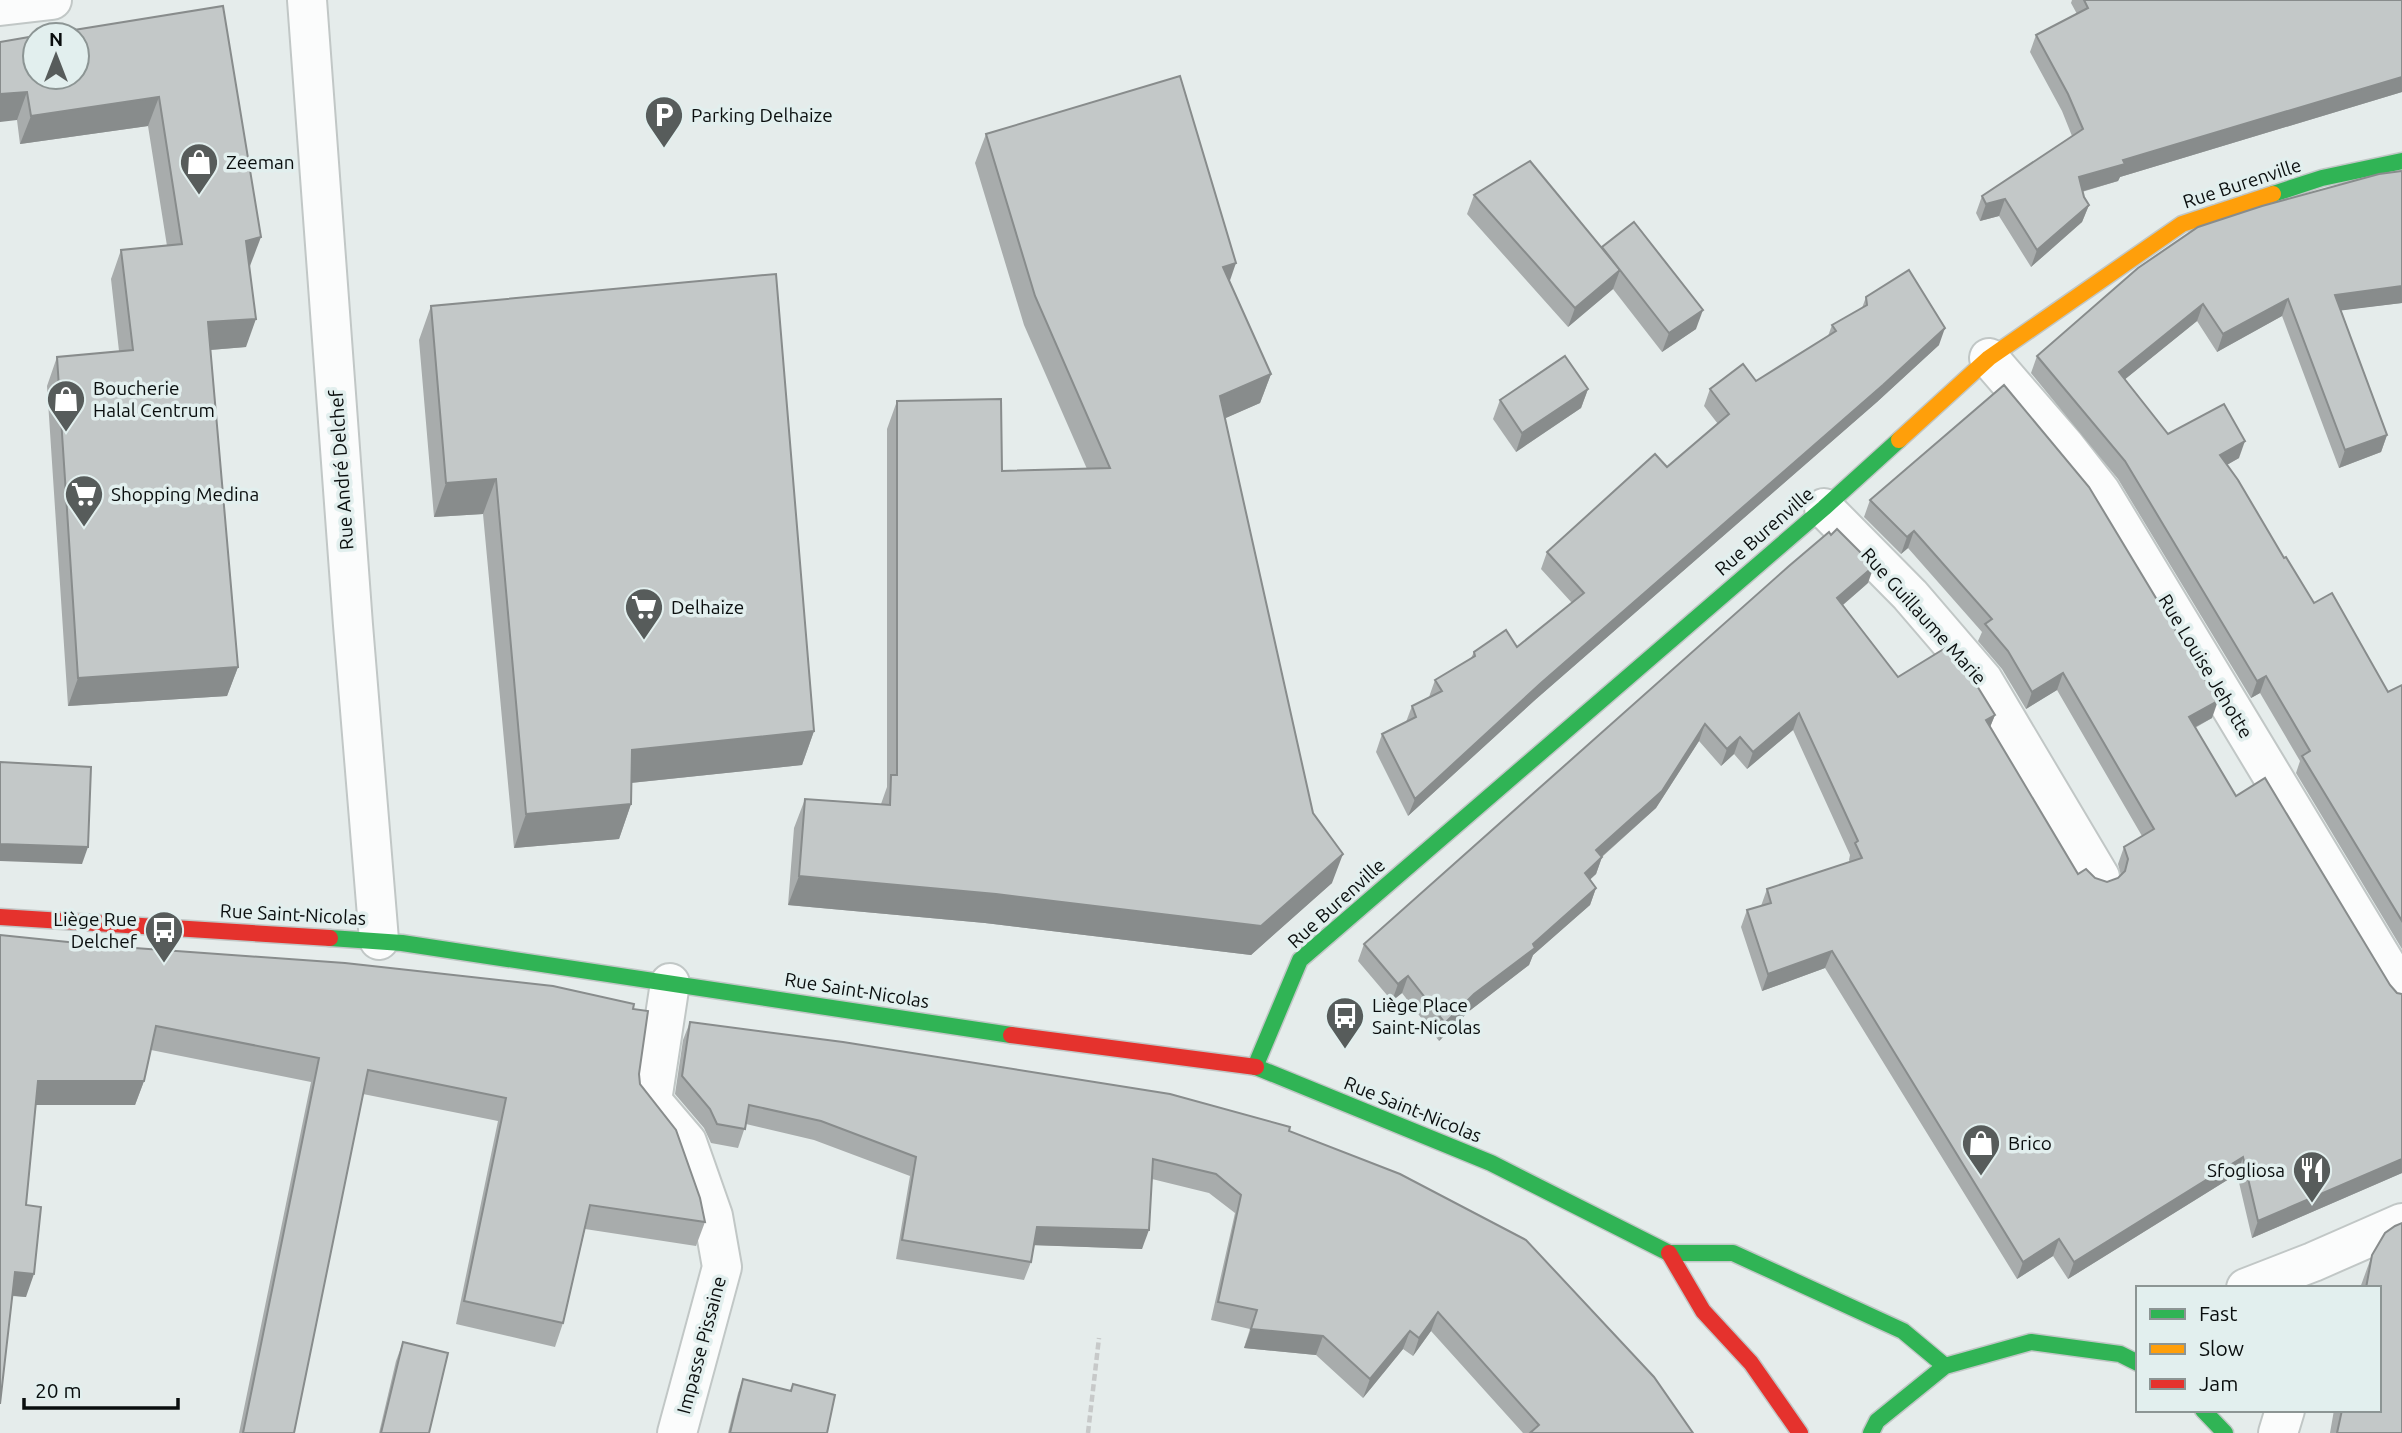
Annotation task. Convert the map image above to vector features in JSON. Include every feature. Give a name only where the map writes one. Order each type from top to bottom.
[{"type":"street","points":[[0,6],[52,0]]},
{"type":"street","name":"Rue André Delchef","points":[[307,0],[379,940]]},
{"type":"street","name":"Rue Burenville","points":[[1255,1067],[1300,961],[1824,508],[1989,358],[2182,225],[2322,178],[2402,161]]},
{"type":"street","name":"Rue Louise Jehotte","points":[[1989,358],[2101,492],[2402,991]]},
{"type":"street","name":"Rue Guillaume Marie","points":[[1824,508],[1910,596],[1983,680],[2100,877]]},
{"type":"street","name":"Rue Saint-Nicolas","points":[[0,917],[379,940],[467,951],[1100,1048],[1255,1067],[1491,1163],[1669,1253],[1733,1253],[1903,1332],[1945,1366]]},
{"type":"street","name":"Impasse Pissaine","points":[[670,983],[652,1101],[687,1142],[713,1216],[722,1267],[677,1433]]},
{"type":"street","points":[[2256,1286],[2312,1275],[2402,1223]]},
{"type":"street","points":[[1669,1253],[1703,1311],[1751,1363],[1800,1433]]},
{"type":"street","points":[[1871,1433],[1877,1421],[1945,1366],[2031,1342],[2132,1351]]},
{"type":"street","points":[[2205,1412],[2225,1433]]},
{"type":"street","points":[[2278,1433],[2284,1412]]},
{"type":"path","points":[[1088,1433],[1099,1338]]},
{"type":"building","points":[[2084,0],[2402,0],[2402,77],[2123,160],[2125,164],[2079,177],[2089,205],[2037,250],[2005,199],[1986,204],[1982,196],[2083,129],[2068,94],[2036,35],[2088,8]]},
{"type":"building","points":[[223,6],[261,237],[246,241],[256,319],[208,322],[238,667],[78,678],[57,357],[133,350],[121,250],[182,244],[159,97],[31,116],[27,92],[0,94],[0,42],[21,38],[21,91],[91,91],[91,27]]},
{"type":"building","points":[[1180,76],[1236,263],[1223,267],[1271,374],[1220,396],[1313,813],[1343,854],[1261,926],[996,894],[799,876],[805,799],[890,805],[891,775],[897,775],[897,401],[1001,399],[1002,471],[1110,468],[1035,296],[986,134]]},
{"type":"building","points":[[1530,161],[1620,270],[1575,308],[1474,195]]},
{"type":"building","points":[[2402,171],[2402,286],[2335,295],[2387,435],[2345,450],[2288,299],[2223,334],[2203,304],[2119,372],[2168,434],[2224,404],[2245,441],[2220,455],[2284,558],[2286,557],[2314,603],[2332,593],[2388,692],[2402,685],[2402,921],[2302,756],[2310,751],[2266,676],[2257,681],[2125,461],[2037,356],[2138,268],[2198,227],[2262,206],[2379,174]]},
{"type":"building","points":[[1634,222],[1703,310],[1669,333],[1602,247]]},
{"type":"building","points":[[1909,270],[1945,328],[1541,683],[1415,799],[1382,734],[1416,717],[1412,706],[1442,691],[1435,680],[1475,656],[1474,652],[1506,630],[1517,647],[1584,593],[1547,552],[1655,454],[1667,467],[1729,414],[1710,389],[1743,364],[1756,381],[1836,331],[1832,325],[1867,305],[1866,297]]},
{"type":"building","name":"Delhaize","points":[[776,274],[814,731],[632,750],[631,804],[526,814],[496,479],[446,483],[431,306]]},
{"type":"building","points":[[1565,356],[1588,389],[1522,433],[1500,400]]},
{"type":"building","points":[[2004,385],[2089,487],[2218,701],[2189,717],[2236,796],[2265,778],[2390,985],[2397,993],[2402,994],[2402,1159],[2258,1221],[2243,1157],[2074,1262],[2059,1239],[2023,1262],[1832,951],[1768,974],[1747,910],[1771,903],[1767,889],[1862,858],[1855,843],[1858,841],[1799,713],[1753,752],[1740,737],[1727,749],[1705,724],[1662,791],[1596,850],[1602,857],[1585,873],[1596,888],[1533,944],[1535,948],[1474,994],[1445,1023],[1408,976],[1398,984],[1364,944],[1789,566],[1829,532],[1831,535],[1837,529],[1874,566],[1837,598],[1898,677],[1947,647],[1971,676],[1995,715],[1986,720],[2078,874],[2086,869],[2095,878],[2107,882],[2118,878],[2125,871],[2128,859],[2124,847],[2154,829],[2063,673],[2032,692],[2008,651],[1985,624],[1992,619],[1914,531],[1907,537],[1870,500]]},
{"type":"building","points":[[0,762],[91,767],[88,847],[0,844]]},
{"type":"building","points":[[0,935],[107,946],[345,963],[553,986],[634,1004],[633,1009],[648,1011],[640,1084],[676,1130],[700,1198],[705,1222],[590,1205],[563,1323],[464,1301],[506,1098],[368,1070],[294,1433],[243,1433],[319,1058],[156,1026],[144,1081],[38,1081],[26,1205],[41,1207],[34,1274],[15,1272],[0,1404]]},
{"type":"building","points":[[690,1022],[843,1042],[1170,1094],[1290,1127],[1289,1131],[1400,1174],[1526,1240],[1654,1377],[1693,1433],[1530,1433],[1539,1425],[1438,1312],[1419,1338],[1410,1331],[1370,1379],[1323,1336],[1251,1329],[1257,1310],[1218,1302],[1241,1195],[1216,1174],[1153,1159],[1149,1230],[1037,1227],[1031,1262],[902,1240],[916,1157],[821,1121],[749,1105],[745,1129],[717,1124],[710,1109],[682,1076]]},
{"type":"building","points":[[2402,1223],[2402,1433],[2337,1433],[2342,1412],[2381,1412],[2381,1286],[2366,1286],[2372,1255],[2385,1233]]},
{"type":"building","points":[[403,1342],[448,1353],[429,1433],[381,1433]]},
{"type":"building","points":[[743,1379],[791,1391],[793,1384],[835,1395],[827,1433],[730,1433]]},
{"type":"traffic: fast","points":[[2273,194],[2322,178],[2402,161]]},
{"type":"traffic: fast","points":[[1255,1067],[1300,960],[1824,508],[1899,440]]},
{"type":"traffic: fast","points":[[330,938],[402,943],[1011,1035]]},
{"type":"traffic: fast","points":[[1256,1067],[1491,1163],[1669,1253],[1733,1253],[1903,1331],[1945,1366]]},
{"type":"traffic: fast","points":[[1871,1433],[1877,1421],[1945,1366],[2031,1342],[2120,1354],[2136,1362]]},
{"type":"traffic: fast","points":[[2205,1412],[2225,1433]]},
{"type":"traffic: slow","points":[[1899,440],[1989,358],[2182,224],[2273,194]]},
{"type":"traffic: jam","points":[[0,917],[330,938]]},
{"type":"traffic: jam","points":[[1011,1035],[1256,1067]]},
{"type":"traffic: jam","points":[[1669,1253],[1703,1311],[1751,1363],[1800,1433]]},
{"type":"place","name":"Parking Delhaize","points":[[664,149]]},
{"type":"place","name":"Zeeman","points":[[199,196]]},
{"type":"place","name":"Boucherie Halal Centrum","points":[[66,433]]},
{"type":"place","name":"Shopping Medina","points":[[84,528]]},
{"type":"place","name":"Delhaize","points":[[644,641]]},
{"type":"place","name":"Liège Rue Delchef","points":[[164,964]]},
{"type":"place","name":"Liège Place Saint-Nicolas","points":[[1345,1050]]},
{"type":"place","name":"Brico","points":[[1981,1177]]},
{"type":"place","name":"Sfogliosa","points":[[2312,1204]]}]
